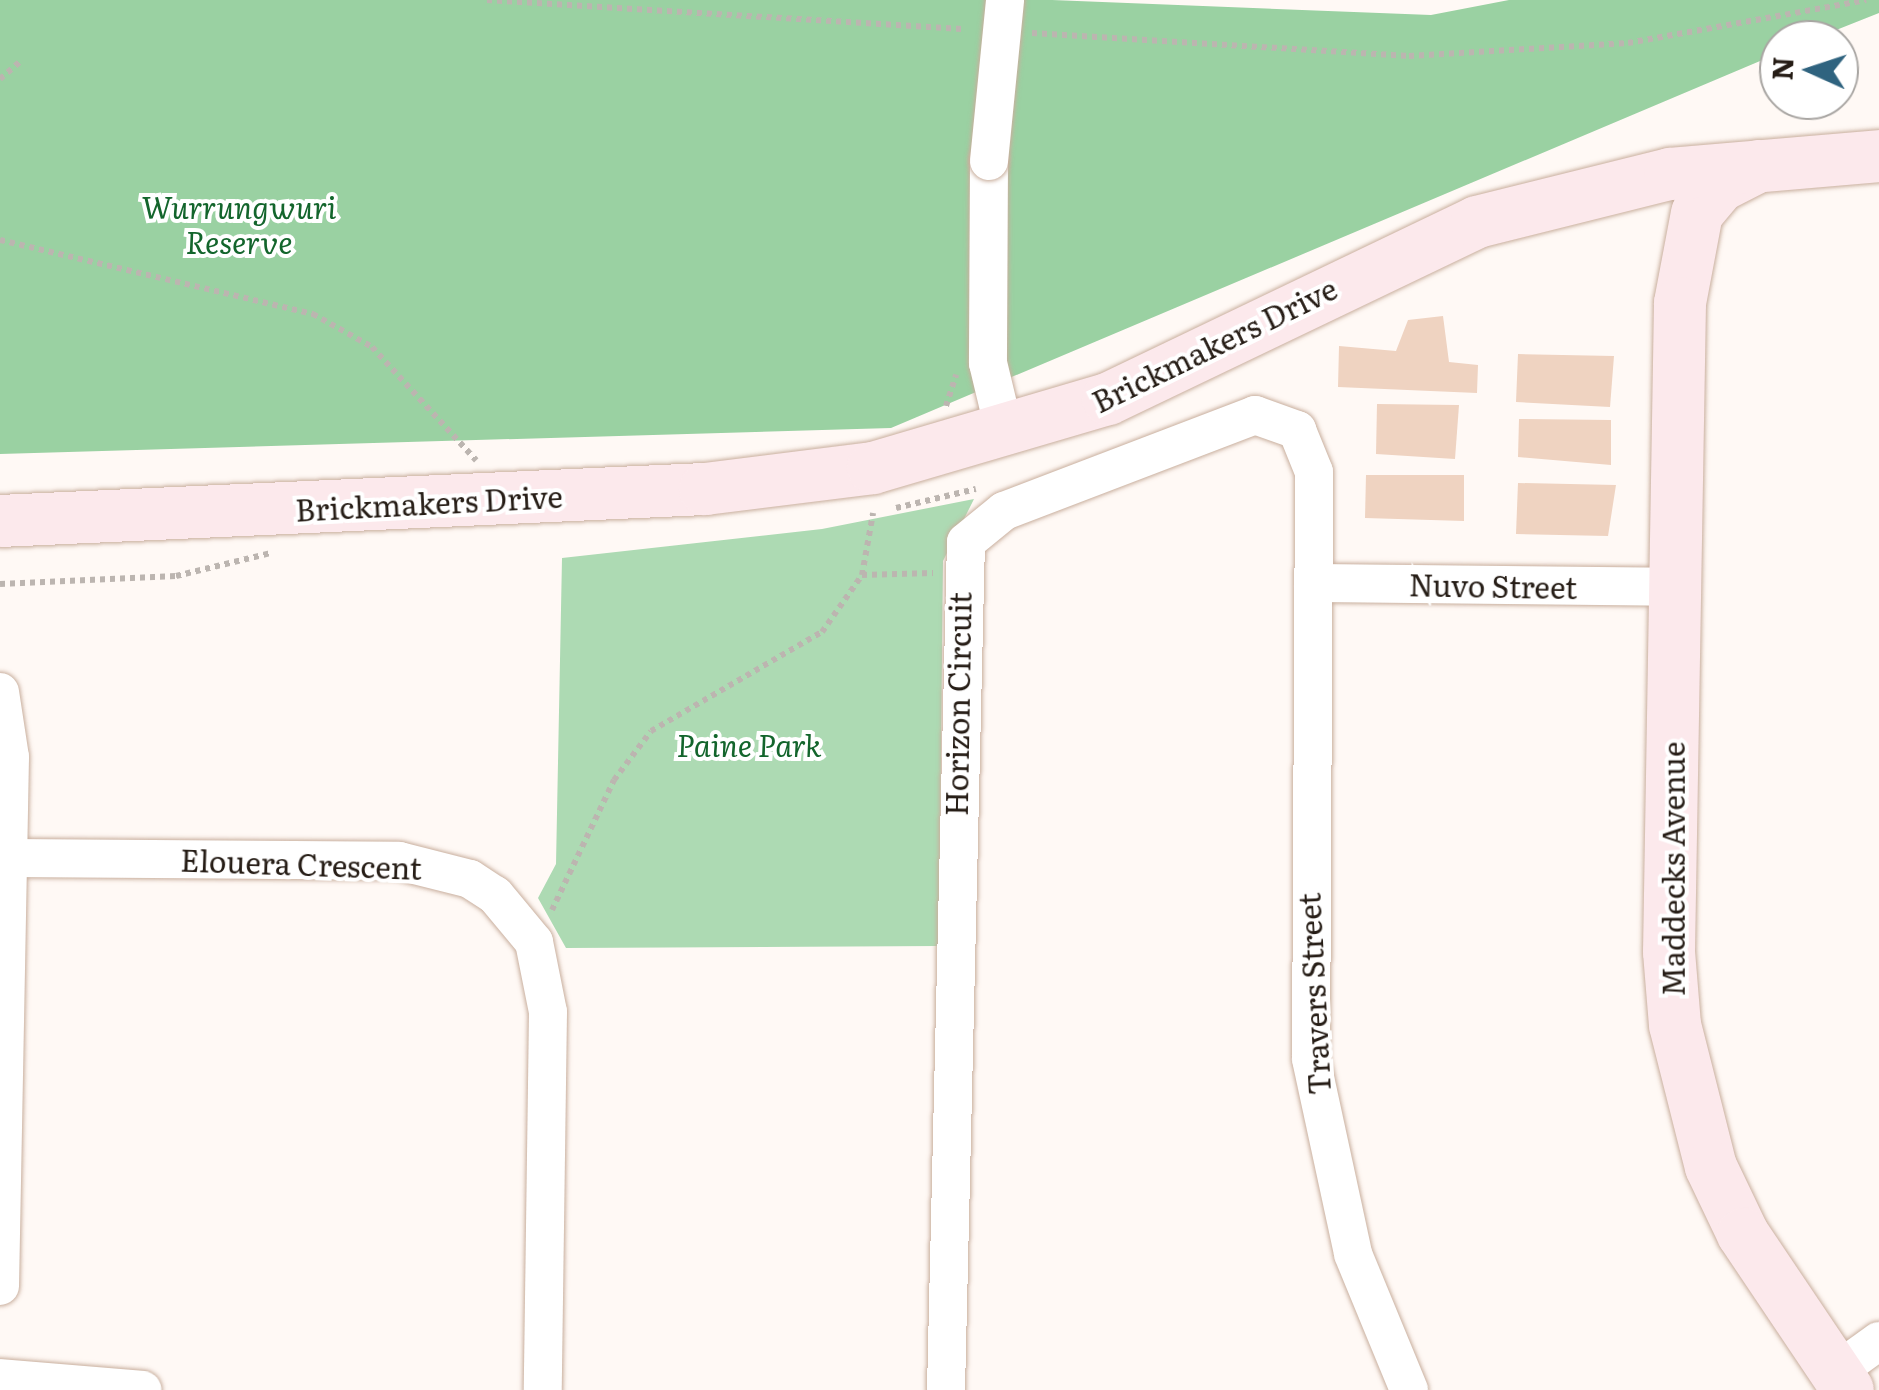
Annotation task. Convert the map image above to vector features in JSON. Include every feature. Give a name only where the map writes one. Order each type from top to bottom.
[{"type":"street","points":[[974,14],[989,161]]},
{"type":"street","points":[[1005,434],[988,363],[986,280],[989,161],[1010,16]]},
{"type":"street","name":"Brickmakers Drive","points":[[0,520],[786,484],[1005,434],[1108,399],[1396,256],[1574,192],[1774,158],[1879,156]]},
{"type":"street","name":"Maddecks Avenue","points":[[1774,158],[1720,186],[1697,213],[1680,303],[1669,952],[1689,1098],[1742,1234],[1842,1381]]},
{"type":"street","name":"Maddecks Avenue","points":[[1574,192],[1651,220],[1666,239],[1680,303]]},
{"type":"street","name":"Horizon Circuit","points":[[946,1390],[959,572],[966,542],[987,519],[1255,415],[1282,420],[1307,442],[1312,583]]},
{"type":"street","name":"Nuvo Street","points":[[1312,583],[1674,588]]},
{"type":"street","name":"Travers Street","points":[[1312,583],[1312,1059],[1343,1219],[1409,1390]]},
{"type":"street","points":[[0,692],[10,858],[0,1286]]},
{"type":"street","name":"Elouera Crescent","points":[[10,858],[399,861],[470,878],[534,942]]},
{"type":"street","points":[[534,942],[548,1012],[543,1390]]},
{"type":"street","points":[[1842,1381],[1879,1341]]},
{"type":"street","points":[[0,1378],[142,1390]]},
{"type":"path","points":[[487,0],[974,14]]},
{"type":"path","points":[[1010,16],[1408,56],[1628,43],[1866,0]]},
{"type":"path","points":[[0,79],[21,61]]},
{"type":"path","points":[[0,240],[313,314],[372,347],[446,424],[476,459],[482,499]]},
{"type":"path","points":[[534,942],[614,780],[650,731],[822,632],[862,575],[873,513]]},
{"type":"path","points":[[862,575],[959,572]]},
{"type":"green space","name":"Wurrungwuri Reserve","points":[[0,0],[1052,0],[1431,15],[1509,0],[1879,0],[1879,13],[1859,21],[1759,20],[1759,61],[891,428],[0,454]]},
{"type":"green space","name":"Paine Park","points":[[974,499],[943,561],[939,946],[566,948],[538,898],[556,864],[562,558],[822,529]]},
{"type":"building","points":[[1443,316],[1449,362],[1478,365],[1477,393],[1338,387],[1339,346],[1396,351],[1408,320]]},
{"type":"building","points":[[1518,354],[1614,356],[1610,407],[1516,402]]},
{"type":"building","points":[[1377,404],[1459,405],[1455,459],[1376,454]]},
{"type":"building","points":[[1519,419],[1611,420],[1611,465],[1518,457]]},
{"type":"building","points":[[1366,475],[1464,475],[1464,521],[1365,518]]},
{"type":"building","points":[[1518,483],[1616,485],[1608,536],[1516,534]]}]
